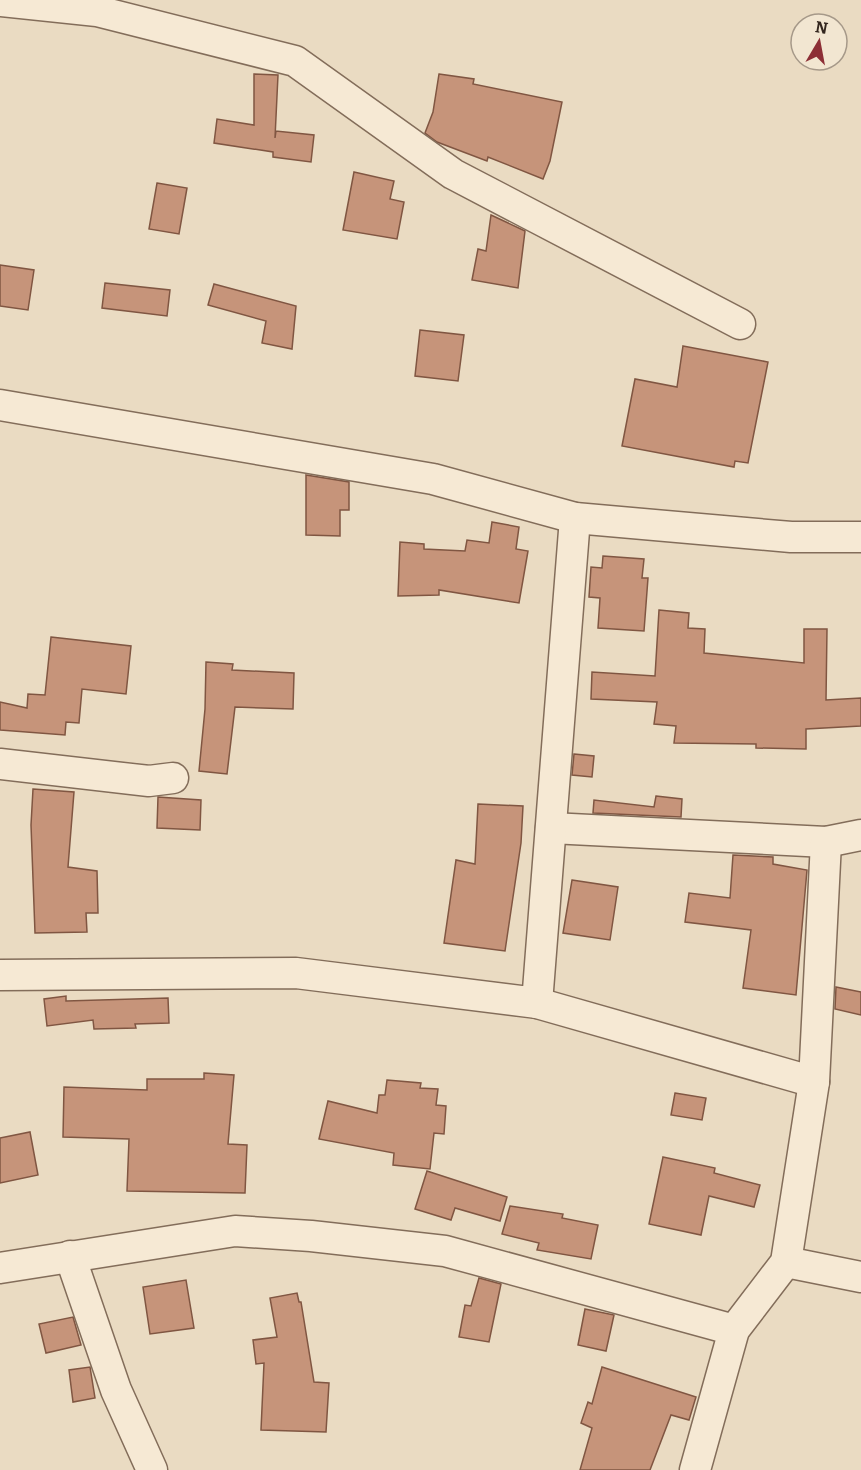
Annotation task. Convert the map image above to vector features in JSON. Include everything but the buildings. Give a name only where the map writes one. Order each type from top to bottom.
[{"type":"street","points":[[0,1],[97,11],[295,61],[453,174],[740,324]]},
{"type":"street","points":[[0,405],[434,479],[575,518],[791,537],[861,537]]},
{"type":"street","points":[[537,1003],[575,518]]},
{"type":"street","points":[[0,764],[149,781],[173,778]]},
{"type":"street","points":[[551,828],[826,842],[861,835]]},
{"type":"street","points":[[695,1470],[734,1330],[786,1262],[814,1082],[826,842]]},
{"type":"street","points":[[0,975],[296,973],[537,1003],[814,1082]]},
{"type":"street","points":[[0,1268],[235,1231],[311,1236],[445,1251],[734,1330]]},
{"type":"street","points":[[70,1257],[116,1390],[152,1470]]},
{"type":"street","points":[[786,1262],[861,1277]]}]
